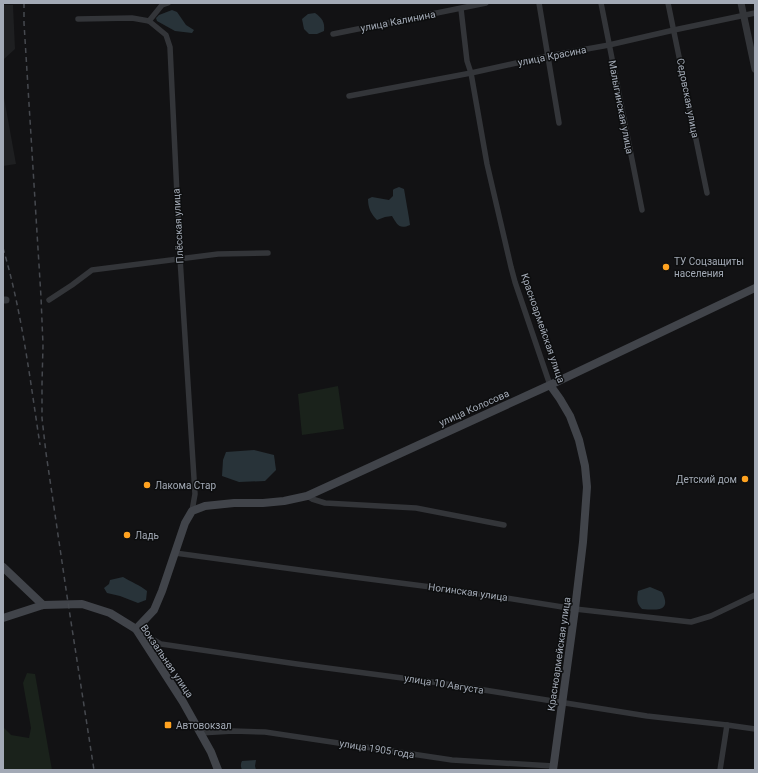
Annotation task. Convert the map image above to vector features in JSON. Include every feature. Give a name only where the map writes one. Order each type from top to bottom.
[{"type":"main road","name":"улица Колосова","points":[[192,511],[205,506],[284,501],[307,496],[550,385],[755,288]]},
{"type":"main road","name":"Красноармейская улица","points":[[550,385],[570,416],[585,466],[587,487],[583,542],[575,609],[553,768]]},
{"type":"main road","points":[[136,630],[154,610],[185,523],[192,511]]},
{"type":"main road","points":[[3,567],[43,605]]},
{"type":"main road","name":"Вокзальная улица","points":[[3,618],[43,605],[82,604],[110,613],[136,630],[183,702],[211,752],[218,770]]},
{"type":"street","points":[[78,19],[132,18],[149,21],[162,5],[168,3]]},
{"type":"street","name":"улица Калинина","points":[[333,34],[486,3]]},
{"type":"street","points":[[539,3],[560,123]]},
{"type":"street","name":"Малыгинская улица","points":[[601,3],[642,210]]},
{"type":"street","name":"Седовская улица","points":[[668,3],[707,193]]},
{"type":"street","points":[[741,3],[755,68]]},
{"type":"street","name":"Красноармейская улица","points":[[461,9],[467,61],[472,73],[487,164],[515,282],[550,385]]},
{"type":"street","name":"улица Красина","points":[[349,96],[472,73],[548,56],[609,46],[674,30],[755,13]]},
{"type":"street","name":"Плёсская улица","points":[[149,21],[166,35],[170,48],[180,258],[195,494],[192,511]]},
{"type":"street","points":[[49,300],[92,270],[218,254],[268,253]]},
{"type":"street","points":[[307,496],[325,504],[416,508],[504,525]]},
{"type":"street","name":"Ногинская улица","points":[[175,553],[462,591],[575,609],[691,622],[711,616],[755,595]]},
{"type":"street","name":"улица 10 Августа","points":[[136,630],[161,644],[440,683],[647,716],[755,729]]},
{"type":"street","points":[[720,770],[727,725]]},
{"type":"street","name":"улица 1905 года","points":[[200,733],[233,731],[265,732],[452,760],[553,768]]},
{"type":"shaded area","points":[[3,5],[13,5],[15,49],[3,60]]},
{"type":"shaded area","points":[[172,10],[177,12],[186,25],[194,30],[192,33],[175,31],[157,21],[156,18],[159,15]]},
{"type":"shaded area","points":[[315,13],[322,20],[324,31],[317,34],[309,34],[304,29],[302,19],[308,14]]},
{"type":"shaded area","points":[[3,92],[16,164],[3,166]]},
{"type":"shaded area","points":[[399,187],[404,189],[410,225],[403,227],[395,221],[392,216],[377,220],[370,211],[368,202],[368,199],[372,197],[389,200],[393,196],[393,190]]},
{"type":"shaded area","points":[[338,386],[344,429],[302,435],[298,394]]},
{"type":"shaded area","points":[[254,450],[274,455],[276,470],[265,481],[239,482],[222,476],[223,460],[226,452]]},
{"type":"shaded area","points":[[123,577],[147,591],[146,600],[138,603],[107,593],[104,588],[109,584],[110,580]]},
{"type":"shaded area","points":[[650,587],[662,592],[665,603],[661,608],[653,610],[642,609],[639,605],[637,599],[638,591]]},
{"type":"shaded area","points":[[27,673],[35,674],[52,770],[3,770],[3,727],[11,735],[29,738],[31,728],[23,683]]},
{"type":"shaded area","points":[[256,760],[256,770],[242,770],[242,761]]},
{"type":"railway","points":[[24,3],[41,297],[43,345],[42,418],[67,596],[94,770]]},
{"type":"railway","points":[[3,248],[10,272],[20,321],[40,445]]},
{"type":"place","name":"ТУ Соцзащиты населения","points":[[666,267]]},
{"type":"place","name":"Детский дом","points":[[745,479]]},
{"type":"place","name":"Лакома Стар","points":[[147,485]]},
{"type":"place","name":"Ладь","points":[[127,535]]},
{"type":"place","name":"Автовокзал","points":[[168,725]]}]
